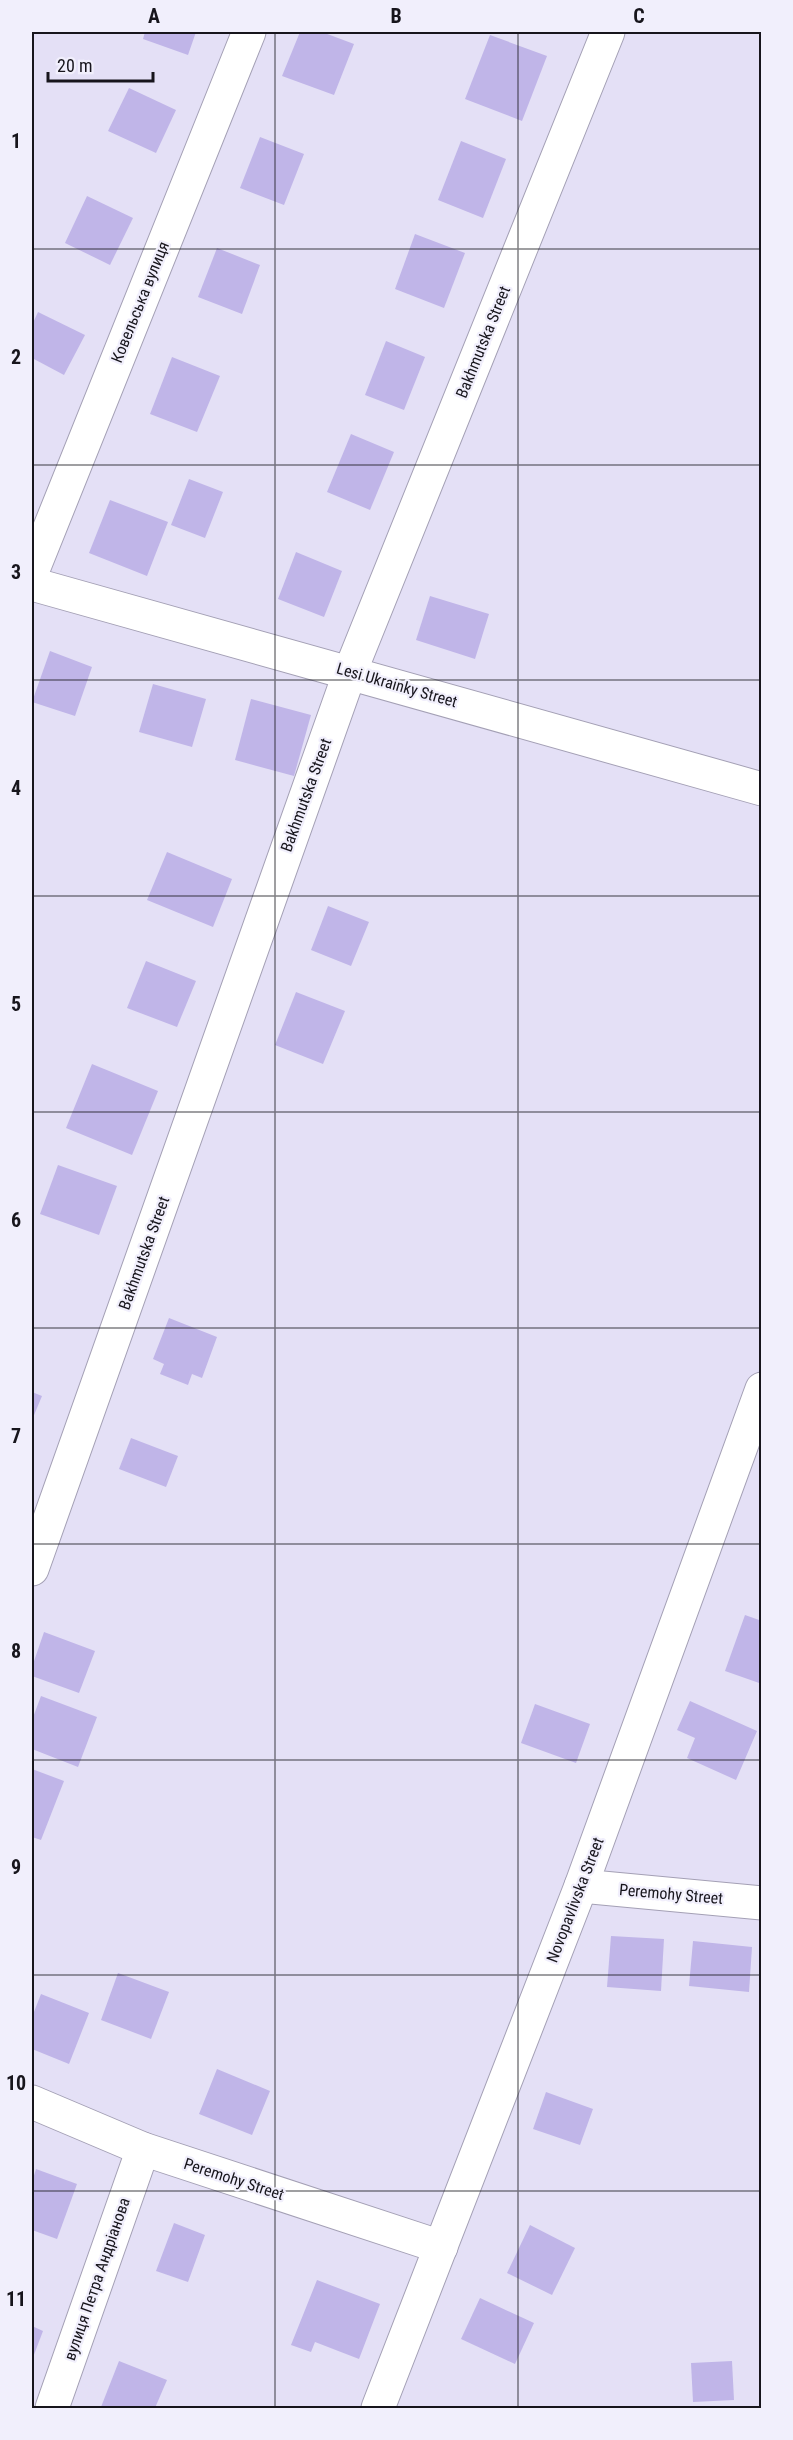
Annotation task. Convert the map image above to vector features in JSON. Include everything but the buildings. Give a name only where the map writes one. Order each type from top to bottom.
[{"type":"street","name":"Ковельська вулиця","points":[[32,572],[249,32]]},
{"type":"street","name":"Bakhmutska Street","points":[[32,1569],[350,672],[608,32]]},
{"type":"street","name":"Lesi Ukrainky Street","points":[[32,584],[762,789]]},
{"type":"street","name":"Novopavlivska Street","points":[[378,2409],[581,1886],[762,1389]]},
{"type":"street","name":"Peremohy Street","points":[[581,1886],[762,1903]]},
{"type":"street","name":"Peremohy Street","points":[[32,2102],[142,2149],[441,2247]]},
{"type":"street","name":"вулиця Петра Андріанова","points":[[52,2409],[142,2149]]}]
